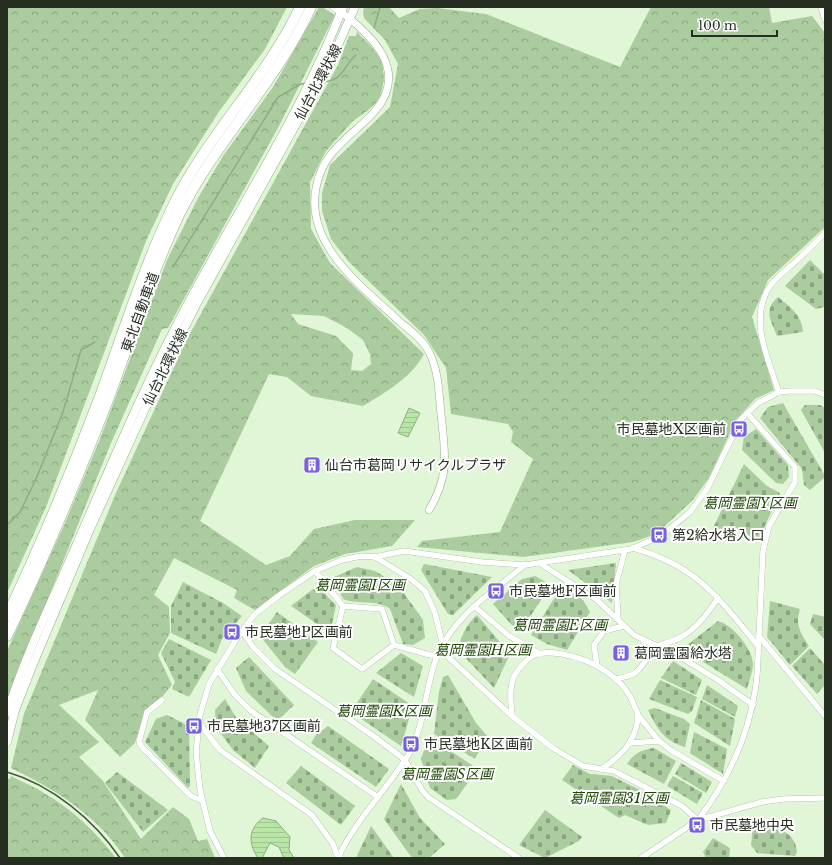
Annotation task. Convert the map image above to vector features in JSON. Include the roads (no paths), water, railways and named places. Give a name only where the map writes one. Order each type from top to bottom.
[{"type":"highway","name":"東北自動車道","points":[[7,616],[61,495],[99,398],[145,269],[172,208],[199,161],[275,53],[300,7]]},
{"type":"highway","name":"東北自動車道","points":[[7,636],[73,487],[153,277],[180,214],[206,168],[289,48],[311,7]]},
{"type":"main road","name":"仙台北環状線","points":[[7,742],[15,710],[33,664],[109,487],[160,376],[197,303],[331,61],[355,7]]},
{"type":"main road","name":"仙台北環状線","points":[[7,713],[32,646],[150,379],[191,299],[301,98],[320,61],[342,10]]},
{"type":"street","points":[[332,7],[342,10],[379,46],[388,68],[388,85],[384,98],[374,112],[338,144],[328,158],[318,179],[314,201],[315,210],[320,231],[330,253],[414,334],[430,355],[434,366],[438,392],[446,455],[446,469],[438,495],[429,510]]},
{"type":"street","points":[[821,7],[825,20]]},
{"type":"street","points":[[779,392],[762,337],[759,316],[761,306],[765,295],[776,279],[825,233]]},
{"type":"street","points":[[224,858],[210,831],[202,800],[196,752],[199,723],[209,684],[217,669],[255,614],[315,572],[342,560],[362,556],[375,557],[404,551],[482,562],[525,565],[541,564],[632,548],[662,536],[690,512],[707,489],[741,419],[758,403],[779,392],[801,390],[815,391],[825,395]]},
{"type":"street","points":[[698,820],[724,781],[741,746],[753,705],[759,636],[762,551],[769,526],[795,482],[795,467],[747,413]]},
{"type":"street","points":[[632,548],[664,559],[685,569],[705,584],[758,646]]},
{"type":"street","points":[[618,619],[616,584],[625,550]]},
{"type":"street","points":[[375,557],[411,579],[425,592],[435,613],[445,654],[512,716],[553,748],[583,766],[600,770],[614,771],[682,806],[698,820]]},
{"type":"street","points":[[541,564],[587,593],[618,619],[634,635],[701,669],[753,705]]},
{"type":"street","points":[[338,858],[344,844],[357,824],[378,798],[411,751],[422,722],[438,655],[443,643],[461,619],[474,606],[525,565]]},
{"type":"street","points":[[315,572],[343,606],[382,608],[394,645]]},
{"type":"street","points":[[657,646],[681,637],[691,630],[705,616],[718,598]]},
{"type":"street","points":[[343,606],[333,648],[362,669],[394,645]]},
{"type":"street","points":[[474,606],[509,636],[540,654]]},
{"type":"street","points":[[597,666],[594,645],[604,631],[624,626]]},
{"type":"street","points":[[242,631],[260,655],[275,669],[375,737],[405,760],[422,790],[428,797],[517,858]]},
{"type":"street","points":[[759,636],[825,716]]},
{"type":"street","points":[[615,679],[636,674],[642,667],[646,660],[644,640]]},
{"type":"street","points":[[394,645],[430,655],[438,655]]},
{"type":"street","points":[[512,716],[513,679],[523,664],[534,655],[549,652],[569,656],[597,666],[615,679],[623,686],[633,701],[638,715],[659,741],[672,751],[724,781]]},
{"type":"street","points":[[217,669],[235,695],[250,710],[378,798]]},
{"type":"street","points":[[162,700],[147,712],[139,742],[141,746],[191,796],[202,800]]},
{"type":"street","points":[[600,770],[618,758],[630,743],[638,715]]},
{"type":"street","points":[[199,723],[220,750],[312,815],[333,844],[338,858]]},
{"type":"street","points":[[630,743],[659,741]]},
{"type":"street","points":[[641,858],[698,820],[762,802],[789,799],[825,798]]},
{"type":"waterway","points":[[374,28],[380,7]]},
{"type":"waterway","points":[[322,82],[335,79],[339,76],[356,55]]},
{"type":"waterway","points":[[173,267],[278,97],[301,84],[307,83]]},
{"type":"waterway","points":[[7,525],[20,512],[36,479],[63,412],[81,350],[95,342]]},
{"type":"railway","points":[[7,772],[40,786],[71,806],[98,830],[120,858]]},
{"type":"place","name":"市民墓地X区画前","points":[[739,429]]},
{"type":"place","name":"仙台市葛岡リサイクルプラザ","points":[[312,465]]},
{"type":"place","name":"第2給水塔入口","points":[[659,535]]},
{"type":"place","name":"市民墓地F区画前","points":[[496,591]]},
{"type":"place","name":"市民墓地P区画前","points":[[232,632]]},
{"type":"place","name":"葛岡霊園給水塔","points":[[621,653]]},
{"type":"place","name":"市民墓地37区画前","points":[[194,726]]},
{"type":"place","name":"市民墓地K区画前","points":[[411,744]]},
{"type":"place","name":"市民墓地中央","points":[[697,825]]},
{"type":"park label","name":"葛岡霊園Y区画","points":[[750,503]]},
{"type":"park label","name":"葛岡霊園I区画","points":[[360,585]]},
{"type":"park label","name":"葛岡霊園E区画","points":[[560,625]]},
{"type":"park label","name":"葛岡霊園H区画","points":[[483,650]]},
{"type":"park label","name":"葛岡霊園K区画","points":[[384,711]]},
{"type":"park label","name":"葛岡霊園S区画","points":[[447,774]]},
{"type":"park label","name":"葛岡霊園31区画","points":[[619,798]]}]
